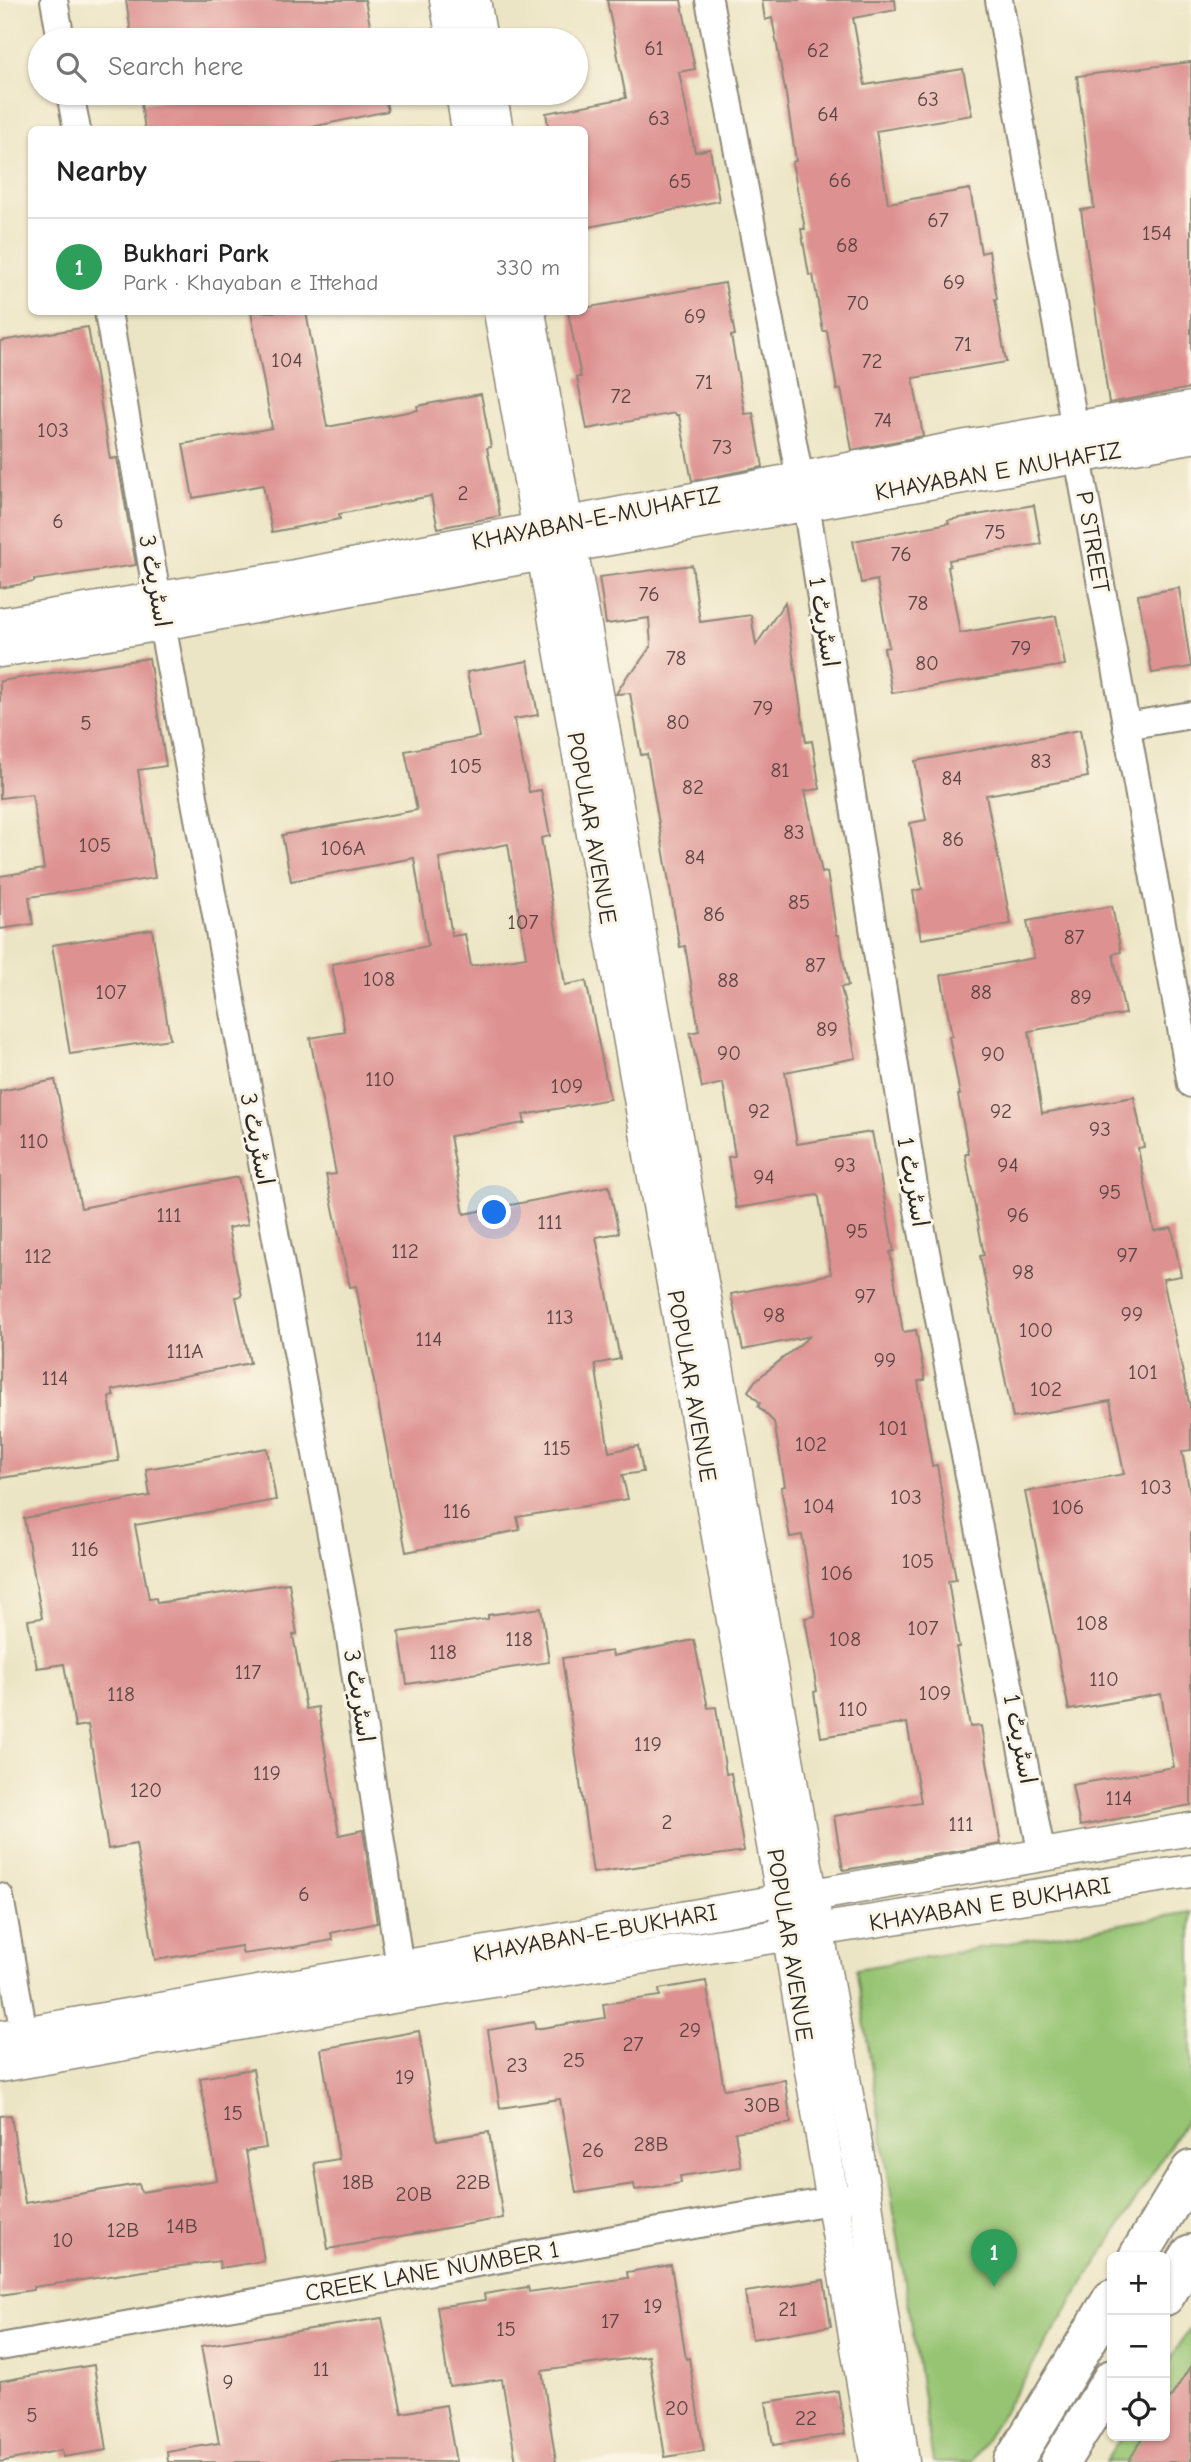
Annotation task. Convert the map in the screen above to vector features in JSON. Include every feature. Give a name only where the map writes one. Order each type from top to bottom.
[{"type":"main road","points":[[1141,2252],[1191,2170]]},
{"type":"main road","points":[[1170,2288],[1191,2254]]},
{"type":"main road","points":[[1013,2462],[1107,2307]]},
{"type":"main road","points":[[1060,2462],[1107,2387]]},
{"type":"street","points":[[54,0],[59,28]]},
{"type":"street","points":[[446,0],[451,28]]},
{"type":"street","points":[[474,0],[479,28]]},
{"type":"street","name":"اسٹریٹ 1","points":[[709,0],[803,491],[917,1205],[1042,1856]]},
{"type":"street","name":"P STREET","points":[[999,0],[1126,726],[1182,989],[1191,1084]]},
{"type":"street","points":[[72,105],[75,126]]},
{"type":"street","points":[[464,105],[467,126]]},
{"type":"street","points":[[492,105],[496,126]]},
{"type":"street","name":"اسٹریٹ 3","points":[[109,315],[160,612],[348,1626],[400,1967]]},
{"type":"street","name":"POPULAR AVENUE","points":[[501,315],[555,538],[798,1898],[831,2200],[883,2460]]},
{"type":"street","name":"POPULAR AVENUE","points":[[530,315],[555,538]]},
{"type":"street","name":"KHAYABAN-E-MUHAFIZ","points":[[0,651],[160,612],[803,491],[967,446],[1076,443],[1191,408]]},
{"type":"street","name":"KHAYABAN E MUHAFIZ","points":[[1076,443],[1191,438]]},
{"type":"street","name":"KHAYABAN-E-MUHAFIZ","points":[[0,624],[160,612]]},
{"type":"street","points":[[1126,726],[1191,715]]},
{"type":"street","name":"KHAYABAN-E-BUKHARI","points":[[12,2035],[1191,1829]]},
{"type":"street","name":"KHAYABAN E BUKHARI","points":[[803,1934],[1191,1871]]},
{"type":"street","points":[[0,1897],[12,2035]]},
{"type":"street","name":"POPULAR AVENUE","points":[[803,1934],[865,2196],[883,2460]]},
{"type":"street","name":"KHAYABAN-E-BUKHARI","points":[[0,2066],[404,1995],[803,1934]]},
{"type":"street","name":"CREEK LANE NUMBER 1","points":[[0,2347],[865,2196]]},
{"type":"green space","points":[[1191,1912],[1191,2112],[972,2462],[933,2462],[856,1969]]},
{"type":"green space","points":[[1191,2326],[1191,2462],[1105,2462],[1119,2441],[1170,2441],[1170,2360]]},
{"type":"building","points":[[126,0],[365,0],[371,28],[130,28]]},
{"type":"building","points":[[607,0],[681,0],[695,69],[679,72],[695,152],[710,149],[719,201],[588,227],[588,126],[548,126],[546,113],[626,98]]},
{"type":"building","points":[[762,0],[895,0],[896,10],[853,18],[865,85],[963,69],[972,115],[876,131],[888,203],[970,189],[981,253],[989,251],[997,299],[1006,362],[913,378],[923,436],[852,450],[841,389],[837,390],[827,331],[823,331],[813,275],[809,275],[801,229],[805,229],[792,162],[796,161],[786,95],[772,18],[765,20]]},
{"type":"building","points":[[1191,62],[1191,388],[1109,403],[1081,210],[1094,208],[1077,76]]},
{"type":"building","points":[[141,105],[387,105],[388,111],[316,126],[144,126]]},
{"type":"building","points":[[725,283],[745,414],[753,413],[763,467],[692,481],[679,415],[675,413],[587,429],[577,377],[581,377],[569,315],[588,315],[588,307]]},
{"type":"building","points":[[252,315],[307,315],[327,427],[418,410],[417,406],[481,394],[491,447],[487,448],[500,516],[438,528],[431,496],[339,514],[340,519],[272,532],[263,485],[193,498],[183,444],[272,428]]},
{"type":"building","points":[[88,327],[110,459],[117,458],[136,565],[34,580],[0,588],[0,341]]},
{"type":"building","points":[[1034,505],[1041,544],[949,560],[960,633],[1056,616],[1065,665],[892,693],[884,648],[889,647],[877,580],[861,583],[853,541]]},
{"type":"building","points":[[692,565],[700,622],[751,615],[756,645],[785,602],[806,742],[812,741],[820,789],[805,791],[822,873],[827,872],[848,986],[841,987],[856,1058],[785,1072],[797,1144],[872,1132],[894,1251],[890,1252],[903,1332],[916,1330],[925,1380],[918,1381],[932,1466],[937,1465],[956,1580],[948,1581],[970,1727],[981,1726],[1001,1844],[843,1870],[834,1816],[921,1802],[907,1723],[821,1737],[814,1692],[817,1691],[805,1618],[815,1616],[802,1535],[790,1537],[774,1422],[748,1391],[755,1381],[810,1336],[743,1350],[731,1294],[831,1274],[819,1197],[817,1195],[736,1208],[728,1157],[735,1156],[723,1083],[702,1088],[690,1033],[699,1031],[685,946],[680,947],[647,754],[641,755],[630,693],[616,694],[651,646],[649,618],[606,624],[599,577]]},
{"type":"building","points":[[1179,588],[1191,667],[1152,673],[1138,595]]},
{"type":"building","points":[[149,658],[166,766],[138,770],[155,878],[29,897],[33,924],[0,929],[0,876],[44,869],[32,794],[0,798],[0,681]]},
{"type":"building","points":[[528,661],[538,715],[514,719],[529,792],[541,790],[550,836],[541,838],[565,985],[586,981],[610,1099],[523,1115],[525,1123],[450,1136],[464,1214],[609,1186],[619,1233],[596,1237],[620,1359],[595,1364],[609,1452],[638,1446],[643,1472],[622,1475],[628,1499],[517,1517],[520,1530],[406,1552],[356,1286],[350,1287],[326,1175],[336,1174],[310,1038],[345,1032],[332,964],[428,946],[414,858],[291,881],[282,835],[417,810],[405,751],[479,737],[467,672]],"holes":[[[508,844],[526,957],[471,966],[465,934],[452,936],[439,858]]]},
{"type":"building","points":[[1080,730],[1088,777],[986,795],[1011,924],[921,939],[913,891],[922,889],[910,823],[926,820],[915,761]]},
{"type":"building","points":[[1112,906],[1121,952],[1113,954],[1125,1014],[1029,1031],[1042,1113],[1134,1097],[1144,1147],[1138,1148],[1154,1231],[1172,1228],[1181,1276],[1163,1279],[1191,1412],[1191,1450],[1182,1451],[1191,1499],[1191,1805],[1080,1826],[1072,1785],[1174,1767],[1161,1694],[1069,1710],[1025,1492],[1124,1474],[1110,1401],[1013,1418],[980,1256],[984,1255],[965,1154],[969,1154],[941,975],[1034,958],[1027,921]]},
{"type":"building","points":[[152,929],[170,1039],[70,1054],[52,945]]},
{"type":"building","points":[[55,1080],[81,1208],[238,1177],[248,1224],[228,1228],[242,1296],[236,1297],[250,1363],[112,1390],[114,1396],[109,1397],[119,1461],[0,1478],[0,1091]]},
{"type":"building","points":[[267,1448],[276,1500],[135,1525],[149,1599],[156,1598],[157,1603],[289,1583],[297,1634],[293,1635],[306,1709],[318,1707],[339,1835],[363,1830],[377,1923],[331,1933],[333,1940],[294,1947],[243,1954],[241,1946],[155,1960],[136,1844],[108,1849],[88,1725],[75,1727],[64,1664],[37,1668],[28,1620],[42,1618],[24,1518],[150,1496],[146,1469]]},
{"type":"building","points":[[541,1608],[549,1662],[407,1684],[399,1632]]},
{"type":"building","points":[[694,1640],[708,1708],[716,1707],[726,1774],[731,1773],[744,1851],[593,1873],[562,1658],[612,1651],[613,1656]]},
{"type":"building","points":[[706,1981],[724,2089],[785,2080],[791,2123],[735,2132],[741,2167],[680,2176],[681,2183],[635,2190],[634,2184],[576,2193],[560,2099],[500,2108],[488,2030],[534,2022],[535,2029],[605,2018],[603,2004],[660,1996],[659,1989]]},
{"type":"building","points":[[419,2031],[437,2140],[489,2132],[503,2218],[328,2249],[314,2163],[339,2159],[321,2049]]},
{"type":"building","points":[[253,2069],[266,2148],[246,2151],[264,2261],[220,2268],[219,2261],[33,2287],[33,2290],[0,2295],[0,2116],[11,2115],[25,2203],[139,2184],[141,2192],[217,2180],[200,2078]]},
{"type":"building","points":[[671,2265],[704,2451],[665,2457],[649,2356],[542,2371],[556,2462],[516,2462],[502,2379],[449,2386],[437,2307],[485,2300],[484,2294],[528,2287],[529,2292],[628,2278],[627,2272]]},
{"type":"building","points":[[824,2280],[831,2326],[752,2339],[745,2292]]},
{"type":"building","points":[[382,2318],[402,2413],[446,2405],[456,2462],[168,2462],[167,2452],[219,2443],[201,2346]]},
{"type":"building","points":[[94,2365],[107,2450],[63,2457],[62,2450],[0,2462],[0,2381]]},
{"type":"building","points":[[1191,2365],[1191,2462],[1128,2462],[1141,2441],[1170,2441],[1170,2399]]},
{"type":"building","points":[[838,2391],[845,2434],[773,2445],[766,2402]]},
{"type":"place","name":"Bukhari Park","points":[[994,2287]]}]
